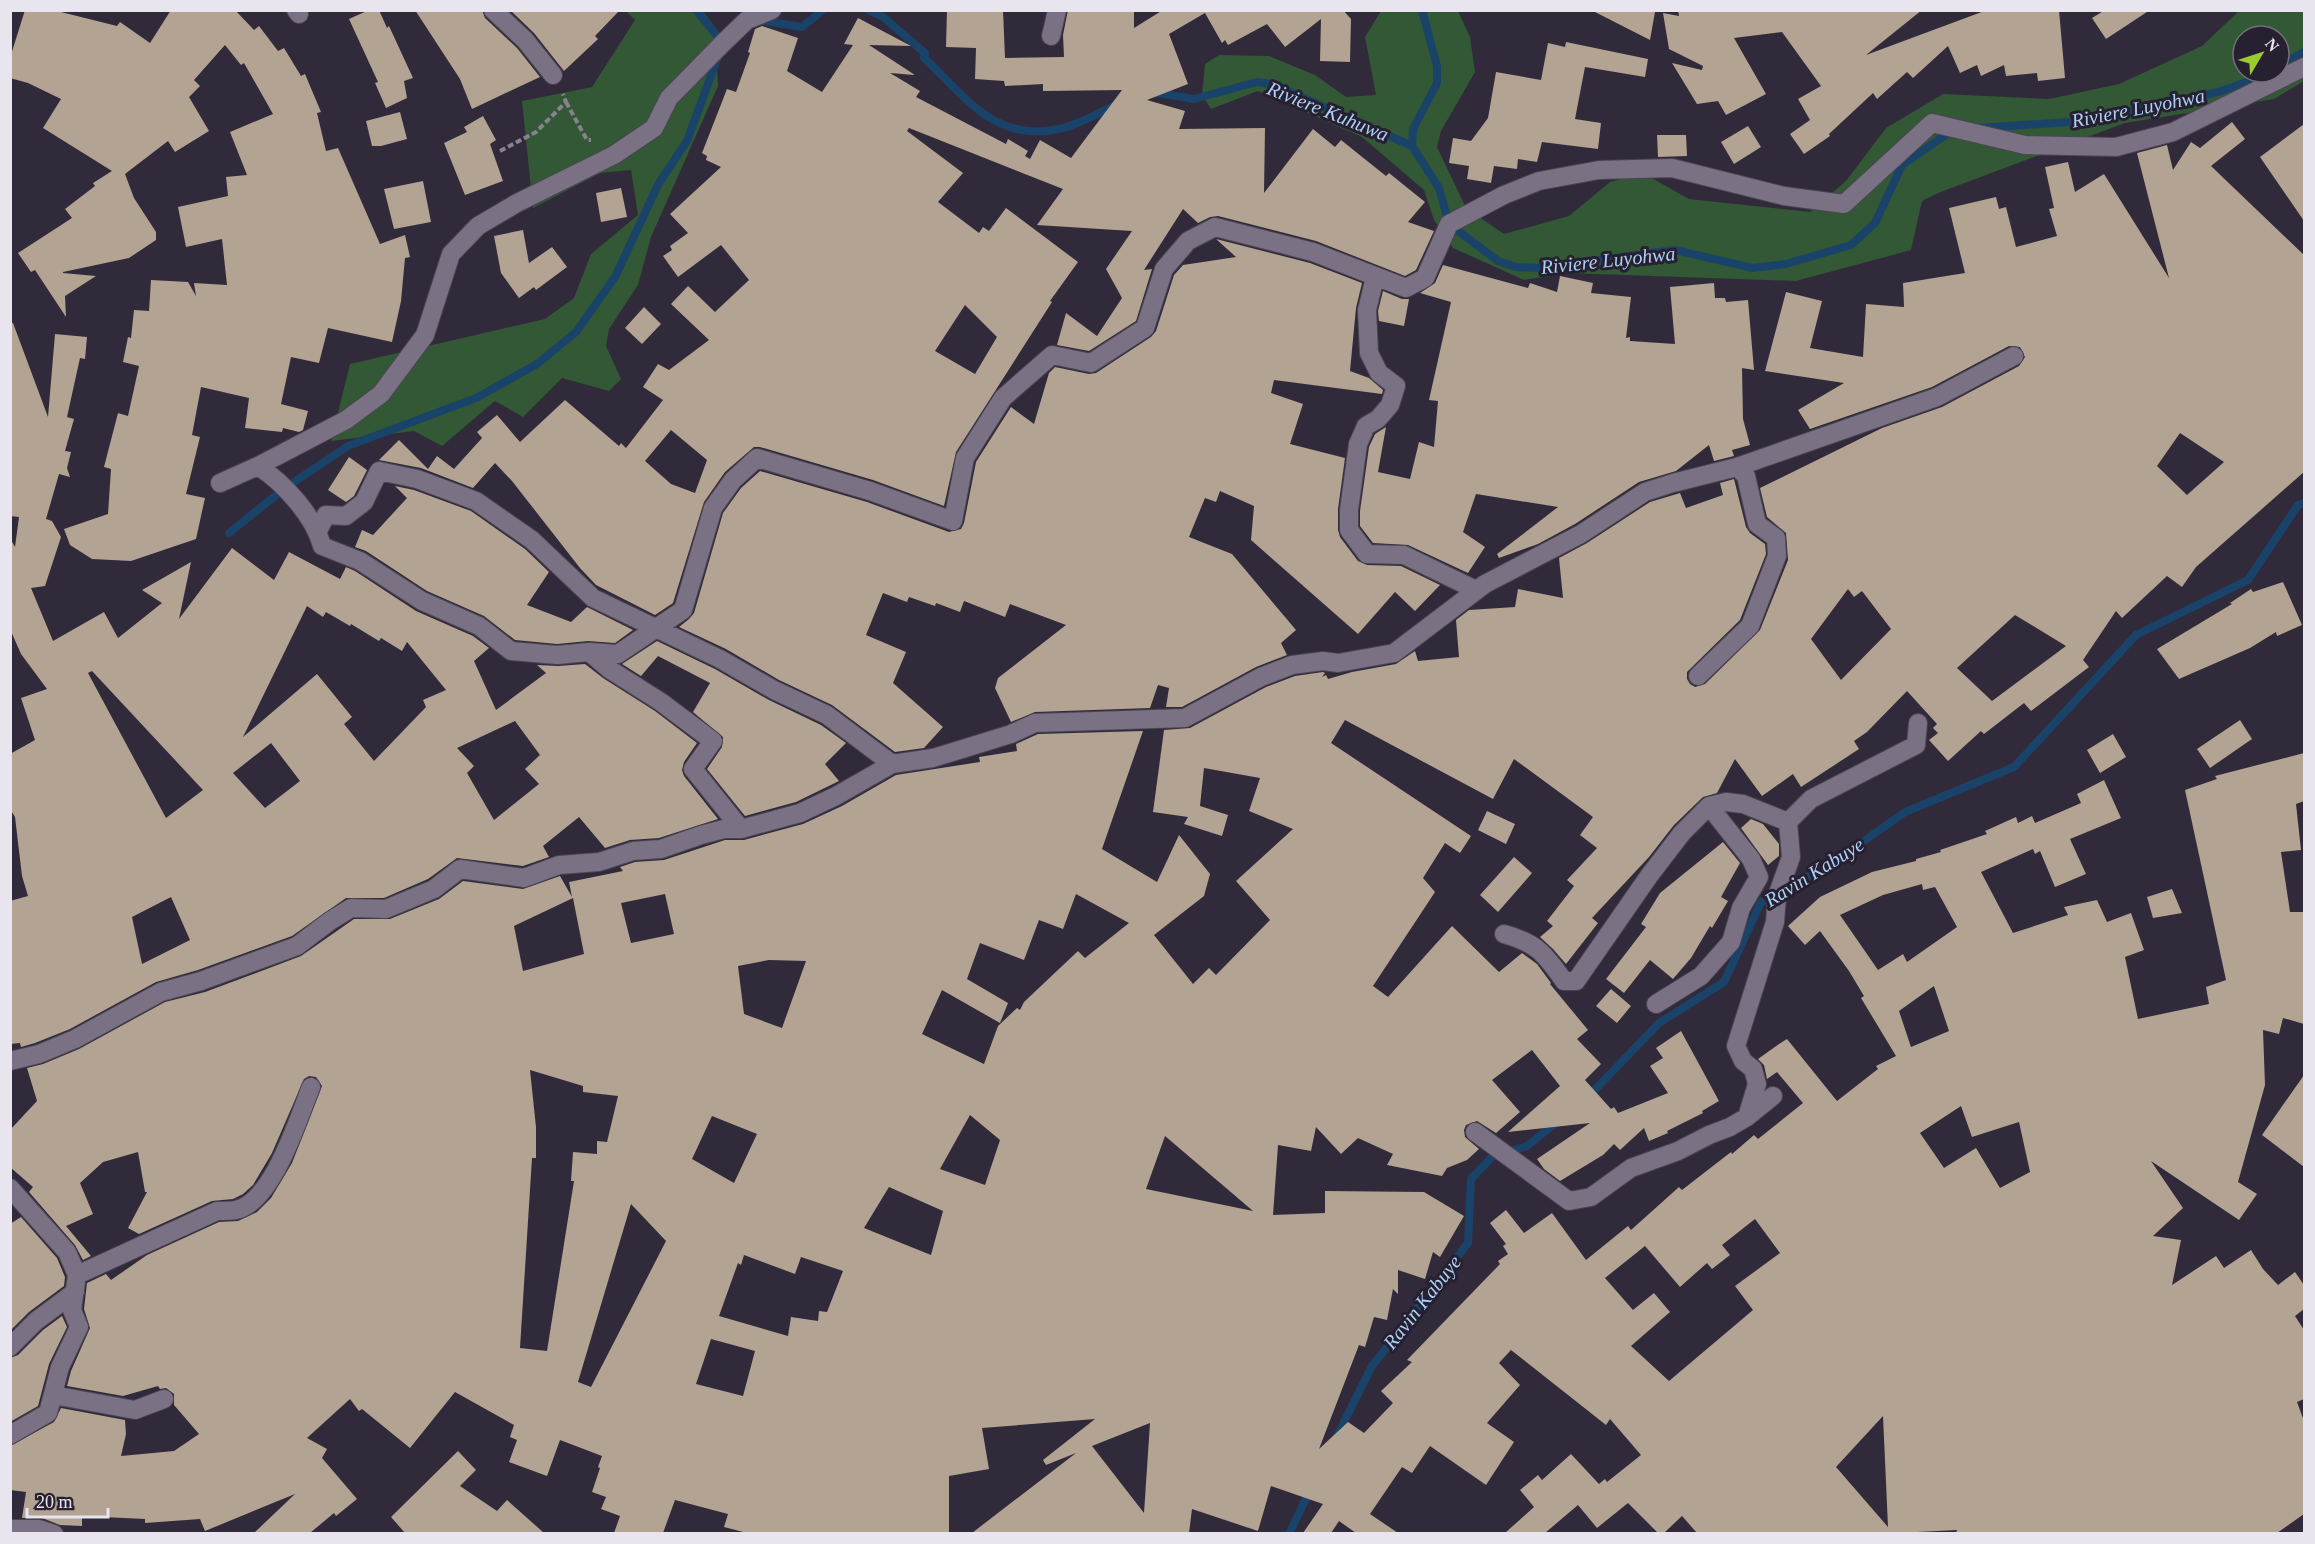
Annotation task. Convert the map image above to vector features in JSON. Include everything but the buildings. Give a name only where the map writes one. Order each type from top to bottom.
[{"type":"street","points":[[493,10],[525,40],[553,75]]},
{"type":"street","points":[[220,483],[346,420],[381,394],[425,335],[451,254],[478,226],[517,203],[614,155],[654,128],[669,98],[680,90],[723,43],[747,20],[772,10]]},
{"type":"street","points":[[1051,36],[1057,10]]},
{"type":"street","points":[[258,466],[285,488],[318,531],[322,546],[360,561],[422,601],[479,627],[511,651],[557,655],[589,652],[618,654],[683,610],[713,508],[733,480],[757,458],[870,491],[953,521],[965,458],[1003,398],[1052,355],[1091,363],[1145,328],[1164,269],[1188,241],[1215,227],[1313,252],[1406,288],[1425,278],[1449,224],[1504,195],[1539,181],[1599,170],[1672,168],[1784,196],[1844,204],[1932,123],[2025,145],[2115,147],[2173,132],[2304,67]]},
{"type":"street","points":[[1375,277],[1367,310],[1369,353],[1379,373],[1396,386],[1390,405],[1378,419],[1366,426],[1358,444],[1349,510],[1349,530],[1367,554],[1404,555],[1476,590]]},
{"type":"street","points":[[10,1061],[39,1054],[75,1039],[161,992],[201,981],[297,946],[351,908],[386,909],[435,889],[460,868],[524,878],[560,865],[599,862],[633,851],[661,849],[724,829],[741,829],[800,813],[836,796],[892,764],[933,758],[1011,734],[1035,723],[1185,718],[1261,677],[1293,665],[1338,663],[1394,653],[1476,590],[1581,534],[1645,492],[1737,467],[1937,397],[2014,356]]},
{"type":"street","points":[[1698,676],[1750,626],[1777,556],[1776,538],[1757,524],[1746,476],[1737,467]]},
{"type":"street","points":[[318,531],[326,515],[346,516],[364,502],[378,471],[417,479],[476,501],[532,540],[593,598],[720,659],[774,690],[827,715],[892,764]]},
{"type":"street","points":[[589,652],[609,669],[661,702],[713,741],[693,769],[741,829]]},
{"type":"street","points":[[1747,1117],[1757,1084],[1753,1070],[1743,1061],[1736,1046],[1775,922],[1777,896],[1791,857],[1788,822],[1810,799],[1916,745],[1918,723]]},
{"type":"street","points":[[1504,934],[1522,939],[1545,954],[1564,981],[1576,981],[1648,876],[1682,833],[1709,806],[1726,802],[1743,804],[1788,822]]},
{"type":"street","points":[[1656,1004],[1701,976],[1731,942],[1741,908],[1759,877],[1751,859],[1709,806]]},
{"type":"street","points":[[10,1347],[76,1283],[217,1211],[238,1210],[257,1197],[276,1173],[311,1087]]},
{"type":"street","points":[[1475,1132],[1569,1201],[1591,1197],[1631,1168],[1678,1151],[1730,1127],[1747,1117],[1773,1096]]},
{"type":"street","points":[[10,1188],[67,1252],[76,1283],[72,1311],[78,1327],[60,1367],[48,1413],[10,1435]]},
{"type":"street","points":[[53,1395],[135,1410],[164,1400]]},
{"type":"street","points":[[10,1529],[39,1529],[54,1533]]},
{"type":"path","points":[[553,75],[587,140],[596,140]]},
{"type":"path","points":[[500,151],[536,132],[566,102]]},
{"type":"green space","points":[[626,11],[703,11],[714,26],[718,86],[651,237],[638,285],[609,329],[606,346],[621,379],[609,391],[562,378],[523,417],[495,401],[442,446],[414,431],[331,441],[350,364],[545,319],[574,298],[591,254],[638,215],[631,170],[600,173],[533,208],[522,101],[592,87],[635,20]]},
{"type":"green space","points":[[1381,11],[1458,11],[1470,37],[1475,72],[1441,131],[1437,147],[1466,208],[1504,234],[1569,216],[1610,182],[1643,173],[1689,199],[1810,212],[1846,181],[1886,128],[1943,94],[2049,99],[2119,84],[2202,46],[2239,11],[2304,11],[2304,81],[2274,99],[2125,123],[1938,193],[1922,201],[1911,250],[1796,281],[1567,273],[1524,280],[1453,248],[1434,220],[1424,190],[1362,137],[1258,91],[1211,109],[1202,95],[1205,64],[1219,55],[1269,56],[1315,75],[1346,97],[1376,95],[1365,37]]},
{"type":"waterway","name":"Riviere Kuhuwa","points":[[696,10],[723,43],[725,42]]},
{"type":"waterway","name":"Riviere Kuhuwa","points":[[758,20],[802,27],[823,10]]},
{"type":"waterway","name":"Riviere Kuhuwa","points":[[868,10],[883,17],[925,53],[924,58],[968,101],[999,123],[1037,132],[1059,129],[1118,104]]},
{"type":"waterway","name":"Riviere Luyohwa","points":[[1422,10],[1437,66],[1437,83],[1413,129],[1412,146],[1439,188],[1449,224],[1498,261],[1516,267],[1538,268],[1675,250],[1753,268],[1786,264],[1851,245],[1875,223],[1902,165],[1953,130]]},
{"type":"waterway","name":"Riviere Luyohwa","points":[[2291,59],[2304,52]]},
{"type":"waterway","points":[[229,533],[285,488],[348,446],[476,398],[537,364],[576,332],[615,277],[659,183],[687,141],[719,54]]},
{"type":"waterway","name":"Riviere Kuhuwa","points":[[1152,92],[1194,99],[1257,82],[1272,84],[1412,146]]},
{"type":"waterway","name":"Riviere Luyohwa","points":[[1978,128],[2084,121],[2218,92],[2241,84]]},
{"type":"waterway","name":"Ravin Kabuye","points":[[1588,1097],[1659,1023],[1724,982],[1761,902],[1777,896],[1854,848],[1905,812],[2014,767],[2136,635],[2248,580],[2298,505],[2304,503]]},
{"type":"waterway","name":"Ravin Kabuye","points":[[1337,1436],[1372,1366],[1468,1243],[1471,1179],[1492,1157],[1527,1146],[1557,1122]]},
{"type":"waterway","name":"Ravin Kabuye","points":[[1289,1534],[1311,1488]]}]
